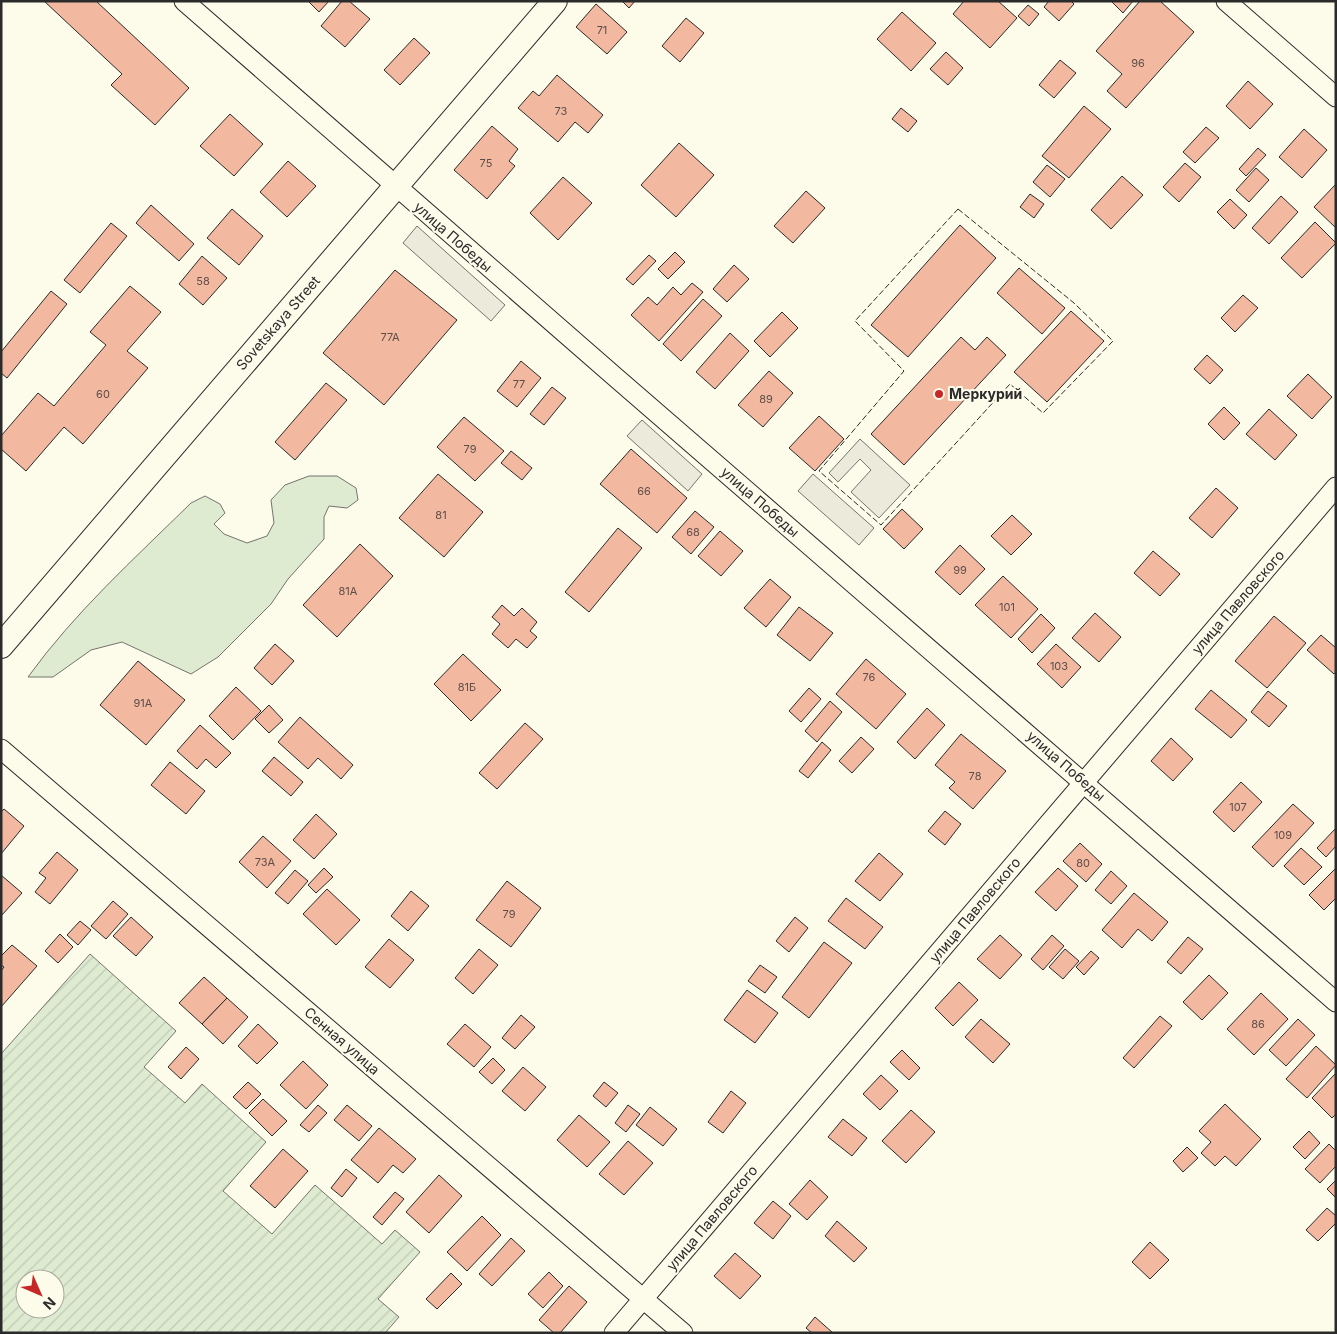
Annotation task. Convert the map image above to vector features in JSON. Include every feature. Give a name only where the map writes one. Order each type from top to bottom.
[{"type":"street","name":"улица Победы","points":[[184,1],[395,187],[1084,781],[1336,1002]]},
{"type":"street","name":"Sovetskaya Street","points":[[1,646],[555,1]]},
{"type":"street","points":[[1226,1],[1336,98]]},
{"type":"street","name":"улица Павловского","points":[[614,1333],[1336,487]]},
{"type":"street","name":"Сенная улица","points":[[1,749],[683,1333]]},
{"type":"green space","points":[[309,476],[337,476],[356,488],[358,500],[347,508],[329,506],[324,517],[324,539],[288,579],[271,604],[218,657],[191,674],[122,642],[91,650],[53,677],[28,677],[85,608],[191,503],[205,496],[220,504],[225,513],[214,524],[224,534],[247,543],[267,536],[274,523],[271,500],[285,485]]},
{"type":"green space","points":[[90,954],[176,1031],[144,1067],[185,1103],[202,1084],[266,1142],[223,1191],[272,1234],[315,1185],[382,1244],[395,1230],[420,1252],[378,1299],[399,1317],[385,1333],[1,1333],[1,1054]]},
{"type":"shaded area","points":[[417,226],[505,305],[491,321],[403,243]]},
{"type":"shaded area","points":[[642,420],[702,474],[688,491],[627,436]]},
{"type":"shaded area","points":[[860,439],[910,485],[879,518],[851,492],[871,470],[860,459],[838,482],[829,473]]},
{"type":"shaded area","points":[[813,474],[874,528],[859,545],[798,491]]},
{"type":"building","points":[[44,1],[96,1],[189,88],[155,125],[111,85],[122,74]]},
{"type":"building","points":[[308,1],[329,1],[319,12]]},
{"type":"building","points":[[342,1],[349,1],[370,19],[345,47],[321,26]]},
{"type":"building","points":[[622,1],[635,1],[629,8]]},
{"type":"building","points":[[964,1],[998,1],[1017,18],[990,48],[953,14]]},
{"type":"building","points":[[1049,1],[1071,1],[1074,4],[1059,21],[1044,7]]},
{"type":"building","points":[[1111,1],[1133,1],[1123,13]]},
{"type":"building","points":[[1140,1],[1160,1],[1194,32],[1126,108],[1107,91],[1122,74],[1096,51]]},
{"type":"building","points":[[596,4],[627,32],[607,54],[576,27]]},
{"type":"building","points":[[1028,5],[1039,14],[1029,26],[1018,16]]},
{"type":"building","points":[[902,12],[936,43],[911,71],[877,39]]},
{"type":"building","points":[[686,18],[704,33],[680,62],[662,46]]},
{"type":"building","points":[[414,38],[430,53],[400,85],[384,70]]},
{"type":"building","points":[[946,52],[963,68],[948,85],[930,69]]},
{"type":"building","points":[[1060,60],[1076,73],[1054,98],[1039,85]]},
{"type":"building","points":[[557,75],[603,115],[588,133],[575,122],[558,142],[518,108],[533,91],[539,96]]},
{"type":"building","points":[[1248,81],[1273,104],[1250,129],[1226,106]]},
{"type":"building","points":[[1084,106],[1111,129],[1069,178],[1042,156]]},
{"type":"building","points":[[901,108],[917,121],[908,132],[892,119]]},
{"type":"building","points":[[230,114],[263,144],[234,176],[200,146]]},
{"type":"building","points":[[492,126],[518,149],[509,161],[515,166],[487,199],[454,170]]},
{"type":"building","points":[[1206,127],[1219,138],[1195,163],[1183,152]]},
{"type":"building","points":[[1304,129],[1327,150],[1302,178],[1279,157]]},
{"type":"building","points":[[679,143],[714,175],[676,217],[641,185]]},
{"type":"building","points":[[1258,148],[1266,155],[1246,176],[1239,169]]},
{"type":"building","points":[[288,161],[316,186],[287,217],[260,192]]},
{"type":"building","points":[[1185,163],[1201,177],[1179,202],[1163,187]]},
{"type":"building","points":[[1047,165],[1065,179],[1050,197],[1033,182]]},
{"type":"building","points":[[1256,168],[1269,180],[1249,202],[1236,190]]},
{"type":"building","points":[[1122,176],[1143,195],[1111,229],[1091,210]]},
{"type":"building","points":[[563,177],[592,203],[558,240],[530,213]]},
{"type":"building","points":[[1336,184],[1336,228],[1314,207]]},
{"type":"building","points":[[806,191],[825,208],[793,243],[774,226]]},
{"type":"building","points":[[1030,194],[1044,204],[1034,218],[1020,207]]},
{"type":"building","points":[[1281,196],[1298,212],[1269,244],[1252,228]]},
{"type":"building","points":[[1230,199],[1247,215],[1234,229],[1217,212]]},
{"type":"building","points":[[151,205],[194,244],[179,261],[136,223]]},
{"type":"building","points":[[232,209],[263,236],[239,265],[207,238]]},
{"type":"building","points":[[1315,222],[1336,243],[1302,278],[1281,258]]},
{"type":"building","points":[[111,223],[127,236],[80,293],[64,280]]},
{"type":"building","points":[[960,225],[996,258],[908,357],[871,325]]},
{"type":"building","points":[[675,252],[685,262],[668,279],[658,269]]},
{"type":"building","points":[[649,255],[656,261],[633,285],[626,279]]},
{"type":"building","points":[[202,256],[227,278],[203,305],[179,284]]},
{"type":"building","points":[[734,265],[749,279],[727,302],[713,289]]},
{"type":"building","points":[[1019,268],[1065,308],[1042,334],[997,293]]},
{"type":"building","points":[[395,270],[457,320],[384,405],[323,353]]},
{"type":"building","points":[[692,283],[703,292],[659,341],[631,315],[648,297],[657,305],[673,287],[681,295]]},
{"type":"building","points":[[130,286],[161,312],[127,351],[148,368],[83,444],[64,427],[26,471],[1,449],[1,436],[38,393],[54,406],[106,345],[90,332]]},
{"type":"building","points":[[51,291],[67,304],[7,378],[1,373],[1,352]]},
{"type":"building","points":[[1243,295],[1258,308],[1235,332],[1221,318]]},
{"type":"building","points":[[703,299],[722,316],[681,361],[663,344]]},
{"type":"building","points":[[1071,311],[1104,341],[1047,402],[1014,372]]},
{"type":"building","points":[[782,312],[798,328],[770,357],[754,341]]},
{"type":"building","points":[[730,333],[749,351],[715,389],[696,372]]},
{"type":"building","name":"Меркурий","points":[[961,337],[975,350],[987,337],[1006,355],[904,465],[871,434]]},
{"type":"building","points":[[1207,355],[1223,370],[1210,384],[1194,369]]},
{"type":"building","points":[[521,361],[541,378],[517,407],[497,391]]},
{"type":"building","points":[[769,371],[793,393],[763,427],[738,405]]},
{"type":"building","points":[[1308,374],[1332,397],[1312,419],[1287,396]]},
{"type":"building","points":[[326,383],[347,400],[295,460],[275,442]]},
{"type":"building","points":[[552,387],[566,398],[544,425],[530,414]]},
{"type":"building","points":[[1224,407],[1240,423],[1224,440],[1208,424]]},
{"type":"building","points":[[1269,409],[1297,435],[1275,460],[1246,434]]},
{"type":"building","points":[[819,416],[844,439],[815,471],[789,448]]},
{"type":"building","points":[[464,417],[504,451],[475,481],[437,447]]},
{"type":"building","points":[[631,449],[687,498],[657,533],[600,484]]},
{"type":"building","points":[[511,451],[532,468],[522,480],[501,463]]},
{"type":"building","points":[[438,474],[483,512],[444,557],[399,518]]},
{"type":"building","points":[[1216,488],[1238,508],[1212,538],[1189,518]]},
{"type":"building","points":[[902,509],[923,529],[904,549],[883,529]]},
{"type":"building","points":[[695,511],[714,527],[691,554],[672,537]]},
{"type":"building","points":[[1012,515],[1032,534],[1011,555],[991,536]]},
{"type":"building","points":[[618,528],[642,548],[589,612],[565,592]]},
{"type":"building","points":[[720,531],[743,551],[721,576],[698,556]]},
{"type":"building","points":[[360,544],[393,576],[337,637],[303,605]]},
{"type":"building","points":[[960,545],[985,569],[960,595],[935,572]]},
{"type":"building","points":[[1153,551],[1180,574],[1160,596],[1134,573]]},
{"type":"building","points":[[1003,576],[1038,609],[1011,638],[975,605]]},
{"type":"building","points":[[770,579],[791,597],[766,627],[744,608]]},
{"type":"building","points":[[502,605],[514,616],[522,608],[537,622],[530,631],[537,637],[527,648],[516,639],[508,648],[492,634],[500,624],[492,617]]},
{"type":"building","points":[[799,607],[833,633],[810,661],[777,635]]},
{"type":"building","points":[[1095,613],[1121,637],[1099,662],[1072,638]]},
{"type":"building","points":[[1041,614],[1055,628],[1032,653],[1018,639]]},
{"type":"building","points":[[1274,616],[1306,643],[1267,688],[1235,661]]},
{"type":"building","points":[[1321,635],[1336,648],[1336,672],[1334,674],[1307,650]]},
{"type":"building","points":[[275,644],[294,661],[272,685],[254,668]]},
{"type":"building","points":[[1056,644],[1081,667],[1062,688],[1037,664]]},
{"type":"building","points":[[463,654],[501,690],[471,721],[434,684]]},
{"type":"building","points":[[866,659],[906,694],[876,729],[836,694]]},
{"type":"building","points":[[138,661],[185,700],[146,745],[100,705]]},
{"type":"building","points":[[236,687],[261,711],[233,740],[209,716]]},
{"type":"building","points":[[809,688],[821,699],[801,722],[789,711]]},
{"type":"building","points":[[1211,690],[1247,720],[1231,738],[1195,709]]},
{"type":"building","points":[[1268,691],[1287,706],[1269,727],[1251,712]]},
{"type":"building","points":[[830,701],[842,712],[817,742],[805,731]]},
{"type":"building","points":[[269,705],[283,720],[269,733],[255,719]]},
{"type":"building","points":[[927,708],[945,725],[915,759],[897,742]]},
{"type":"building","points":[[300,717],[353,765],[341,779],[318,758],[308,769],[278,742]]},
{"type":"building","points":[[525,723],[543,739],[497,789],[479,773]]},
{"type":"building","points":[[200,725],[231,753],[216,768],[206,759],[197,769],[177,751]]},
{"type":"building","points":[[961,734],[1006,771],[973,809],[949,788],[955,782],[935,765]]},
{"type":"building","points":[[861,737],[874,749],[852,773],[839,761]]},
{"type":"building","points":[[1171,738],[1193,759],[1173,781],[1151,761]]},
{"type":"building","points":[[822,742],[831,750],[808,778],[799,771]]},
{"type":"building","points":[[274,757],[303,782],[291,796],[262,771]]},
{"type":"building","points":[[170,762],[205,791],[186,814],[151,785]]},
{"type":"building","points":[[1241,782],[1262,802],[1234,832],[1213,812]]},
{"type":"building","points":[[1293,804],[1314,823],[1273,867],[1252,847]]},
{"type":"building","points":[[4,809],[24,826],[1,854],[1,812]]},
{"type":"building","points":[[945,811],[961,824],[945,845],[928,831]]},
{"type":"building","points":[[316,814],[337,834],[314,859],[293,840]]},
{"type":"building","points":[[1336,828],[1336,846],[1326,857],[1317,848]]},
{"type":"building","points":[[263,836],[291,861],[267,888],[239,862]]},
{"type":"building","points":[[1080,843],[1102,864],[1086,882],[1063,861]]},
{"type":"building","points":[[1301,848],[1322,867],[1304,885],[1284,866]]},
{"type":"building","points":[[57,852],[78,870],[50,904],[35,892],[46,878],[39,873]]},
{"type":"building","points":[[879,853],[903,874],[880,901],[855,881]]},
{"type":"building","points":[[324,868],[333,877],[316,893],[308,885]]},
{"type":"building","points":[[1058,868],[1078,886],[1056,911],[1035,892]]},
{"type":"building","points":[[1336,868],[1336,898],[1324,910],[1309,895]]},
{"type":"building","points":[[295,870],[308,881],[288,904],[275,893]]},
{"type":"building","points":[[1111,871],[1127,886],[1111,904],[1095,890]]},
{"type":"building","points":[[1,875],[22,893],[1,916]]},
{"type":"building","points":[[507,881],[541,908],[511,947],[476,920]]},
{"type":"building","points":[[327,889],[360,920],[336,945],[303,914]]},
{"type":"building","points":[[411,891],[429,906],[408,931],[391,916]]},
{"type":"building","points":[[1134,893],[1168,922],[1152,941],[1138,929],[1122,948],[1102,930]]},
{"type":"building","points":[[846,898],[883,927],[865,949],[828,921]]},
{"type":"building","points":[[113,901],[128,914],[106,939],[91,926]]},
{"type":"building","points":[[131,917],[153,937],[136,956],[113,936]]},
{"type":"building","points":[[795,917],[808,928],[789,952],[776,941]]},
{"type":"building","points":[[80,921],[91,930],[78,945],[67,935]]},
{"type":"building","points":[[60,934],[73,947],[58,963],[45,951]]},
{"type":"building","points":[[1000,935],[1022,955],[1000,979],[977,959]]},
{"type":"building","points":[[1052,935],[1064,946],[1043,970],[1031,959]]},
{"type":"building","points":[[1188,937],[1203,949],[1181,974],[1167,962]]},
{"type":"building","points":[[389,939],[414,960],[390,988],[365,967]]},
{"type":"building","points":[[824,942],[852,963],[809,1018],[782,997]]},
{"type":"building","points":[[12,945],[37,966],[1,1007],[1,971],[4,967],[1,965],[1,956]]},
{"type":"building","points":[[479,949],[498,965],[473,994],[455,978]]},
{"type":"building","points":[[1065,949],[1079,961],[1063,979],[1049,967]]},
{"type":"building","points":[[1091,951],[1099,958],[1084,975],[1076,967]]},
{"type":"building","points":[[760,965],[777,977],[765,993],[748,981]]},
{"type":"building","points":[[1209,975],[1228,993],[1202,1020],[1183,1002]]},
{"type":"building","points":[[204,977],[227,998],[202,1024],[179,1003]]},
{"type":"building","points":[[959,982],[978,1000],[953,1026],[935,1008]]},
{"type":"building","points":[[747,990],[778,1013],[755,1043],[724,1020]]},
{"type":"building","points":[[1261,993],[1288,1019],[1254,1055],[1227,1029]]},
{"type":"building","points":[[227,998],[248,1017],[223,1044],[202,1024]]},
{"type":"building","points":[[521,1015],[535,1027],[515,1049],[502,1038]]},
{"type":"building","points":[[1160,1016],[1172,1026],[1134,1068],[1123,1058]]},
{"type":"building","points":[[981,1019],[1010,1044],[993,1063],[965,1037]]},
{"type":"building","points":[[1298,1019],[1315,1035],[1286,1066],[1269,1050]]},
{"type":"building","points":[[258,1024],[278,1043],[257,1064],[238,1046]]},
{"type":"building","points":[[465,1024],[491,1047],[474,1067],[447,1044]]},
{"type":"building","points":[[1316,1046],[1336,1065],[1307,1098],[1286,1079]]},
{"type":"building","points":[[186,1047],[199,1059],[181,1079],[168,1067]]},
{"type":"building","points":[[902,1050],[920,1068],[909,1080],[890,1062]]},
{"type":"building","points":[[493,1058],[505,1070],[492,1084],[479,1072]]},
{"type":"building","points":[[303,1061],[328,1085],[306,1109],[280,1085]]},
{"type":"building","points":[[523,1067],[546,1087],[525,1111],[502,1091]]},
{"type":"building","points":[[1336,1073],[1336,1114],[1332,1118],[1312,1098]]},
{"type":"building","points":[[881,1075],[898,1091],[880,1110],[863,1094]]},
{"type":"building","points":[[248,1082],[261,1094],[246,1109],[233,1097]]},
{"type":"building","points":[[604,1082],[618,1093],[606,1107],[593,1096]]},
{"type":"building","points":[[731,1091],[746,1103],[723,1133],[708,1122]]},
{"type":"building","points":[[263,1099],[287,1121],[272,1136],[249,1113]]},
{"type":"building","points":[[1225,1104],[1261,1139],[1236,1166],[1225,1156],[1215,1166],[1201,1153],[1211,1142],[1199,1131]]},
{"type":"building","points":[[318,1105],[327,1113],[309,1132],[300,1125]]},
{"type":"building","points":[[347,1105],[372,1126],[359,1141],[334,1120]]},
{"type":"building","points":[[628,1105],[640,1114],[626,1132],[615,1123]]},
{"type":"building","points":[[650,1107],[677,1129],[663,1146],[636,1125]]},
{"type":"building","points":[[911,1110],[935,1132],[906,1163],[882,1141]]},
{"type":"building","points":[[579,1115],[610,1142],[587,1167],[557,1140]]},
{"type":"building","points":[[843,1119],[867,1138],[852,1156],[828,1137]]},
{"type":"building","points":[[379,1128],[416,1159],[403,1173],[393,1165],[378,1183],[351,1160]]},
{"type":"building","points":[[1309,1131],[1320,1143],[1305,1159],[1293,1147]]},
{"type":"building","points":[[628,1141],[653,1163],[624,1195],[599,1174]]},
{"type":"building","points":[[1329,1144],[1336,1151],[1336,1166],[1320,1183],[1305,1169]]},
{"type":"building","points":[[1187,1147],[1198,1158],[1183,1172],[1173,1161]]},
{"type":"building","points":[[283,1149],[308,1171],[275,1208],[250,1186]]},
{"type":"building","points":[[346,1169],[357,1178],[342,1197],[331,1188]]},
{"type":"building","points":[[439,1175],[462,1196],[429,1233],[406,1212]]},
{"type":"building","points":[[810,1180],[828,1197],[807,1220],[789,1204]]},
{"type":"building","points":[[1336,1180],[1336,1198],[1327,1189]]},
{"type":"building","points":[[395,1192],[404,1199],[382,1225],[373,1217]]},
{"type":"building","points":[[773,1201],[791,1216],[773,1239],[754,1223]]},
{"type":"building","points":[[1327,1208],[1336,1216],[1336,1223],[1318,1241],[1306,1230]]},
{"type":"building","points":[[482,1216],[501,1235],[467,1271],[447,1252]]},
{"type":"building","points":[[837,1221],[867,1248],[854,1262],[825,1236]]},
{"type":"building","points":[[511,1238],[525,1251],[492,1286],[479,1274]]},
{"type":"building","points":[[1150,1242],[1169,1260],[1150,1279],[1132,1262]]},
{"type":"building","points":[[735,1253],[761,1276],[740,1299],[714,1276]]},
{"type":"building","points":[[549,1272],[563,1286],[543,1308],[528,1294]]},
{"type":"building","points":[[451,1273],[462,1284],[437,1309],[426,1299]]},
{"type":"building","points":[[569,1286],[587,1302],[560,1333],[554,1333],[539,1320]]},
{"type":"building","points":[[815,1317],[833,1333],[812,1333],[806,1328]]},
{"type":"fence","points":[[958,209],[1074,303],[1113,341],[1043,413],[1010,384],[881,525],[819,471],[904,371],[855,321],[958,209]]},
{"type":"place","name":"Меркурий","points":[[939,394]]}]
